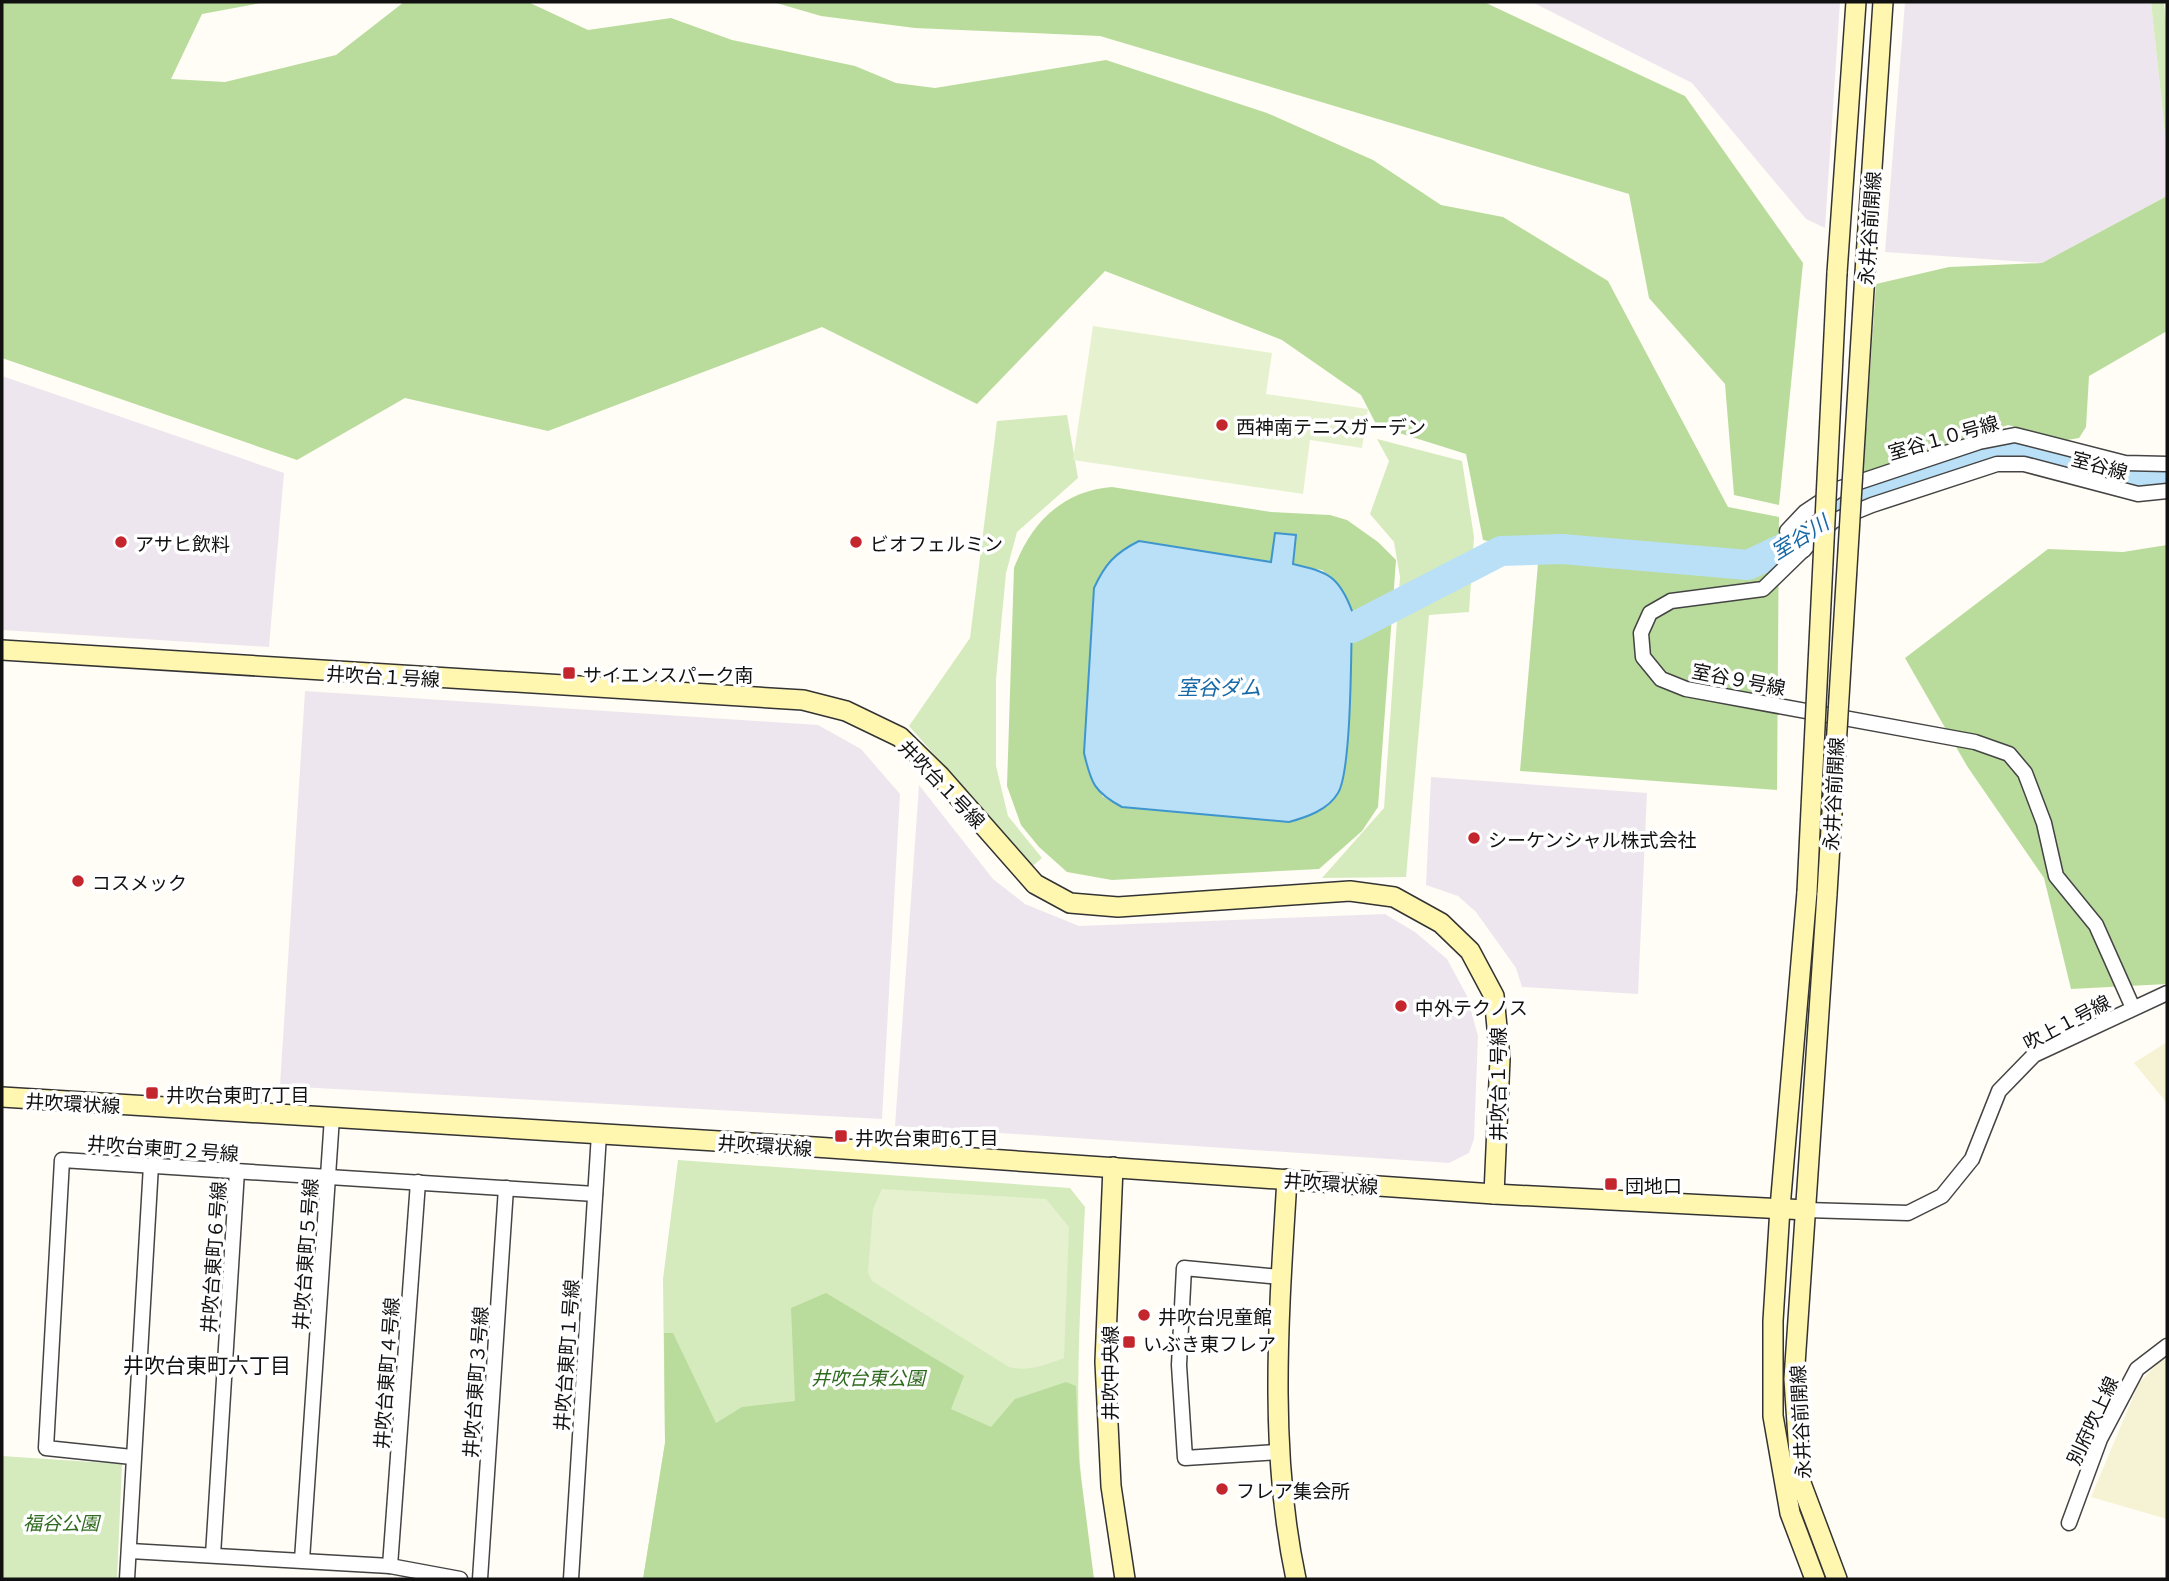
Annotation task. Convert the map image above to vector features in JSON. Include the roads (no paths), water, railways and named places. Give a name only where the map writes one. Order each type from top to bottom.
[{"type":"street","name":"永井谷前開線","points":[[1837,1579],[1801,1483],[1794,1379],[1806,1210],[1837,273],[1856,2]]},
{"type":"street","name":"永井谷前開線","points":[[1815,1579],[1790,1513],[1773,1416],[1773,1321],[1780,1208],[1817,893],[1884,2]]},
{"type":"street","name":"室谷１０号線","points":[[1804,550],[1787,531],[1805,512],[1841,488],[1979,442],[2015,435],[2124,463],[2167,464]]},
{"type":"street","name":"室谷９号線","points":[[2024,464],[1997,464],[1872,505],[1833,521],[1763,589],[1671,601],[1650,613],[1641,633],[1643,657],[1661,679],[1686,689],[1975,742],[2009,754],[2025,773],[2044,823],[2056,876],[2096,925],[2133,1008]]},
{"type":"street","name":"室谷線","points":[[2024,464],[2138,494],[2167,491]]},
{"type":"street","name":"井吹台１号線","points":[[2,650],[803,700],[846,711],[900,737],[940,776],[1035,884],[1070,902],[1118,906],[1350,891],[1394,897],[1441,923],[1470,951],[1494,996],[1500,1059],[1494,1194]]},
{"type":"street","name":"吹上１号線","points":[[1806,1210],[1908,1213],[1942,1196],[1972,1160],[1999,1091],[2034,1055],[2167,993]]},
{"type":"street","name":"井吹環状線","points":[[2,1097],[1114,1167],[1494,1194],[1806,1210]]},
{"type":"street","name":"井吹台東町５号線","points":[[302,1560],[332,1118]]},
{"type":"street","name":"井吹台東町１号線","points":[[570,1579],[598,1134]]},
{"type":"street","name":"井吹台東町２号線","points":[[132,1457],[46,1448],[62,1160],[595,1194]]},
{"type":"street","points":[[127,1579],[150,1165]]},
{"type":"street","name":"井吹中央線","points":[[1114,1167],[1105,1362],[1111,1486],[1125,1579]]},
{"type":"street","name":"井吹台東町６号線","points":[[213,1555],[237,1171]]},
{"type":"street","points":[[1287,1179],[1281,1277],[1278,1452],[1288,1539],[1296,1579]]},
{"type":"street","name":"井吹台東町４号線","points":[[390,1566],[418,1182]]},
{"type":"street","name":"井吹台東町３号線","points":[[480,1579],[506,1188]]},
{"type":"street","points":[[1278,1452],[1185,1458],[1179,1365],[1184,1268],[1281,1277]]},
{"type":"street","name":"別府吹上線","points":[[2069,1523],[2100,1439],[2137,1369],[2167,1346]]},
{"type":"street","points":[[130,1551],[390,1566],[460,1579]]},
{"type":"water","name":"室谷ダム","points":[[1275,533],[1296,535],[1293,564],[1331,577],[1342,590],[1352,611],[1346,760],[1338,793],[1323,808],[1289,822],[1122,807],[1113,802],[1095,786],[1084,753],[1094,588],[1102,572],[1117,555],[1139,541],[1271,562]]},
{"type":"waterway","name":"室谷川","points":[[1352,628],[1501,551],[1562,549],[1748,565],[1786,547],[1806,528],[1897,483],[1948,464],[2017,448],[2114,473],[2167,477]]},
{"type":"place","name":"西神南テニスガーデン","points":[[1222,425]]},
{"type":"place","name":"アサヒ飲料","points":[[121,542]]},
{"type":"place","name":"ビオフェルミン","points":[[856,542]]},
{"type":"place","name":"サイエンスパーク南","points":[[569,673]]},
{"type":"place","name":"シーケンシャル株式会社","points":[[1474,838]]},
{"type":"place","name":"コスメック","points":[[78,881]]},
{"type":"place","name":"中外テクノス","points":[[1401,1006]]},
{"type":"place","name":"井吹台東町7丁目","points":[[152,1093]]},
{"type":"place","name":"井吹台東町6丁目","points":[[841,1136]]},
{"type":"place","name":"団地口","points":[[1611,1184]]},
{"type":"place","name":"井吹台児童館","points":[[1144,1315]]},
{"type":"place","name":"いぶき東フレア","points":[[1129,1342]]},
{"type":"place","name":"フレア集会所","points":[[1222,1489]]},
{"type":"district","name":"井吹台東町六丁目","points":[[207,1364]]},
{"type":"park label","name":"井吹台東公園","points":[[868,1376]]},
{"type":"park label","name":"福谷公園","points":[[61,1521]]}]
